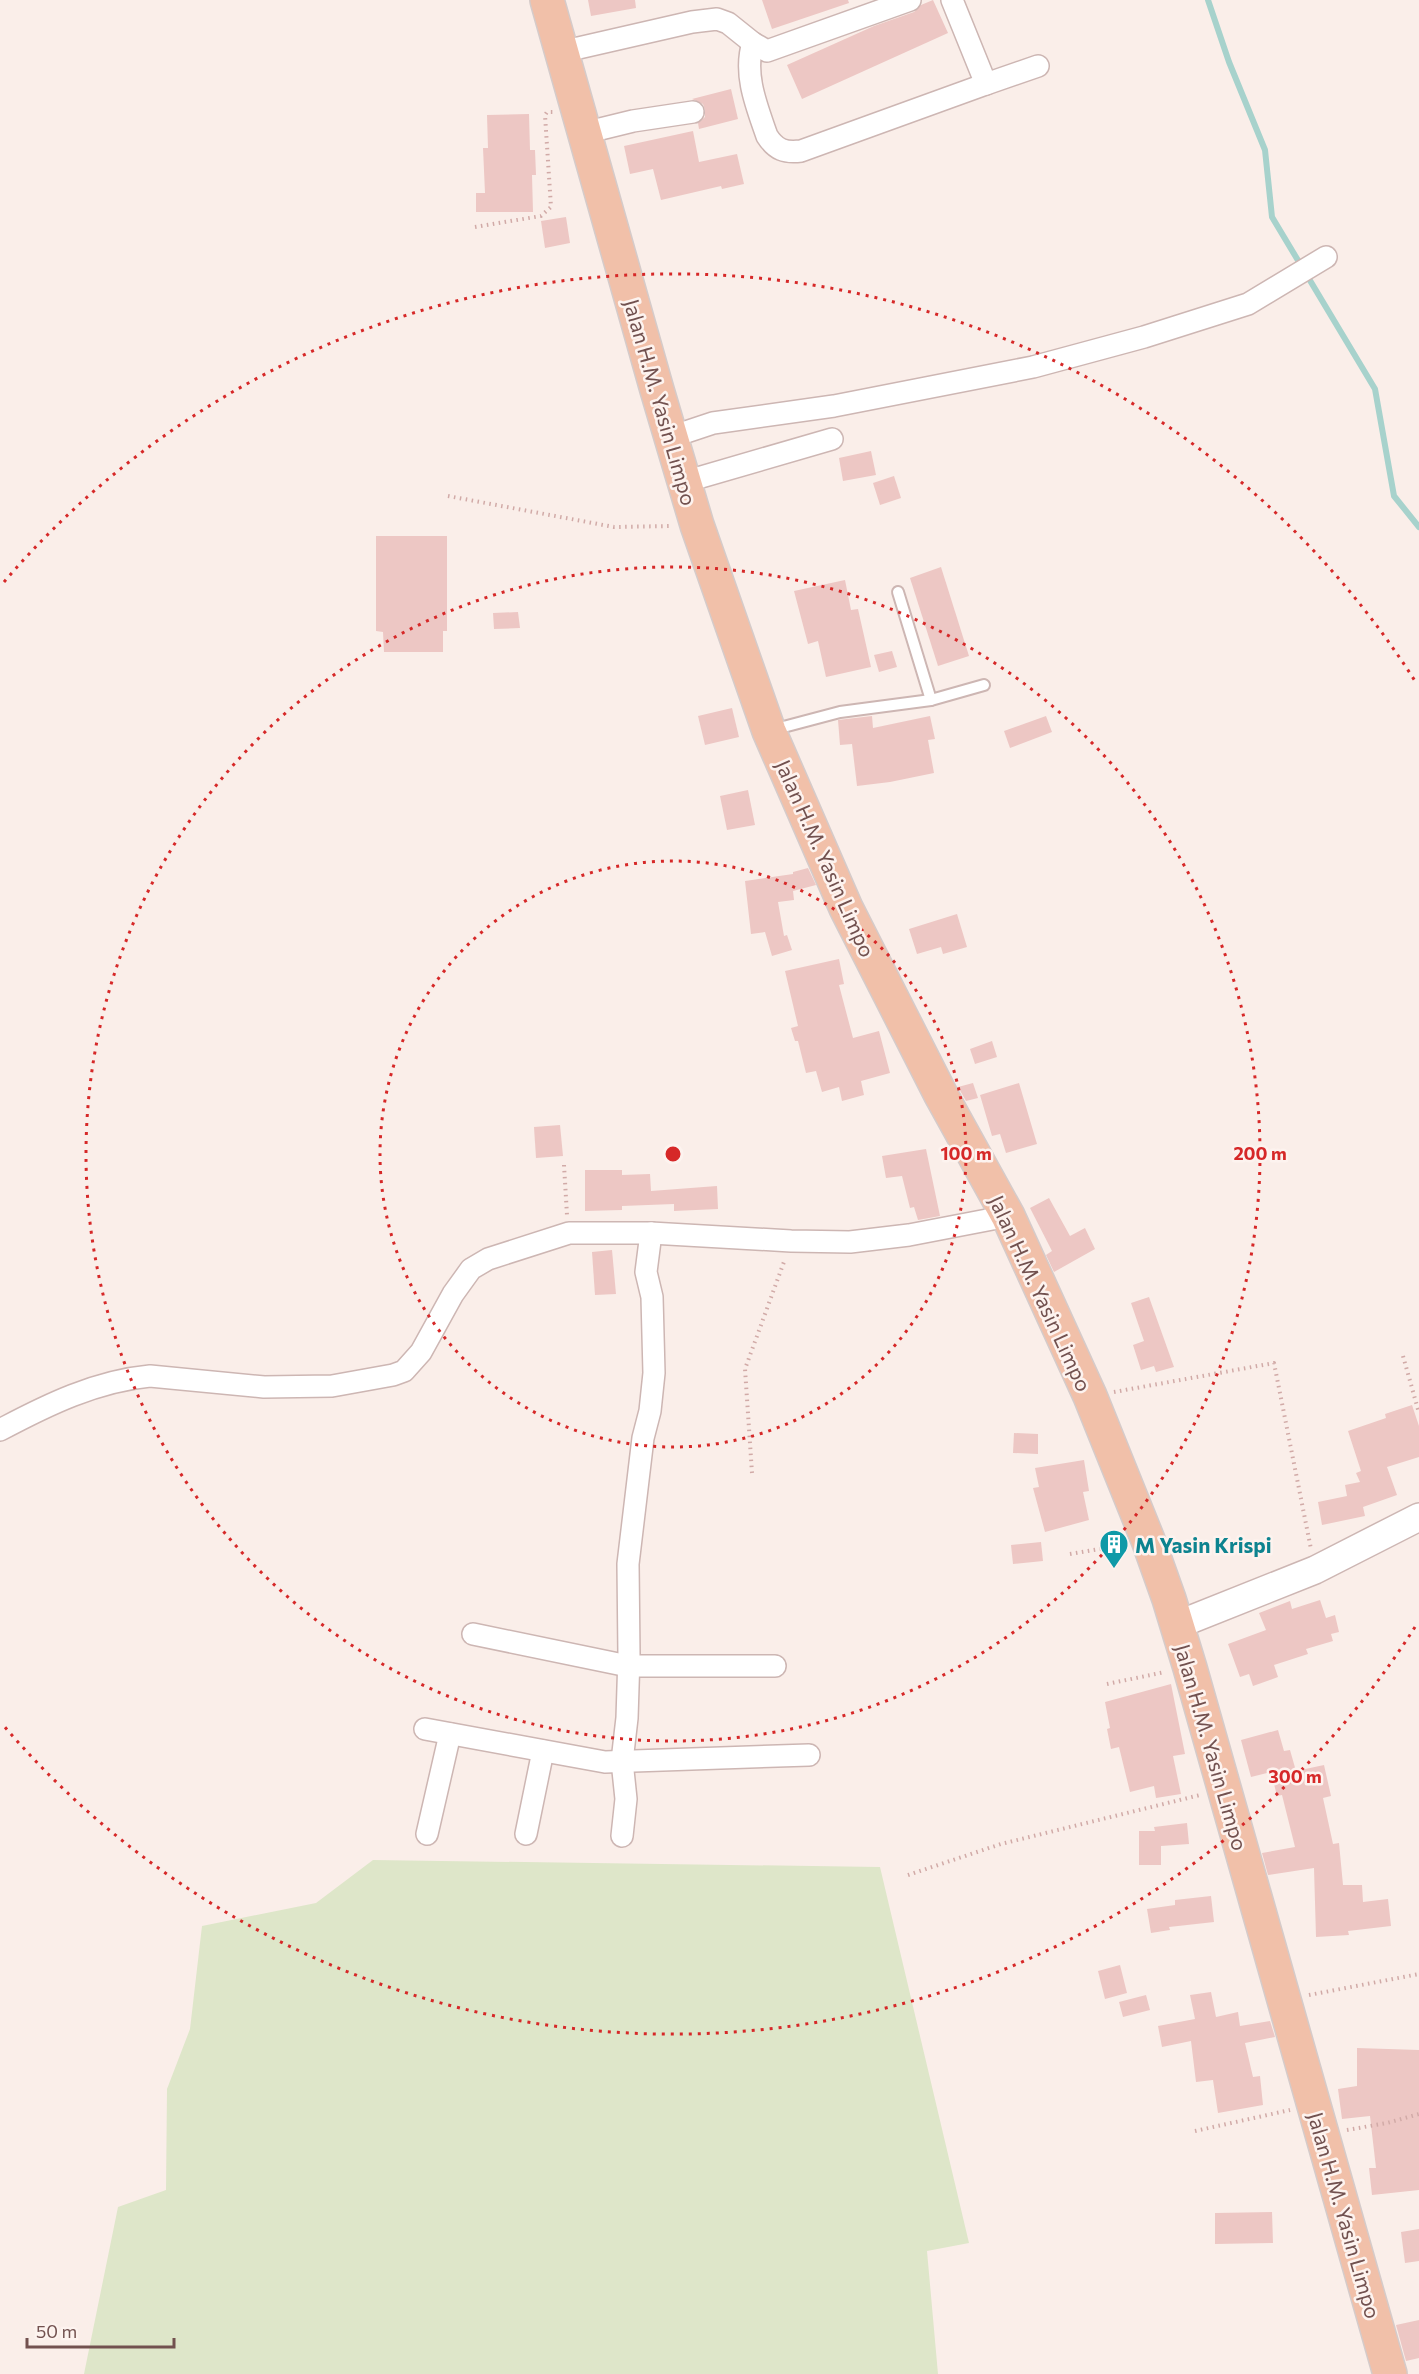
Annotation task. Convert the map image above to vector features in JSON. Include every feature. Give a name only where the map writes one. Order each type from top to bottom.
[{"type":"main road","name":"Jalan H.M. Yasin Limpo","points":[[547,0],[697,525],[769,731],[846,908],[941,1095],[1008,1216],[1090,1396],[1148,1540],[1190,1668],[1390,2374]]},
{"type":"street","points":[[561,52],[692,22],[717,19],[735,28],[767,51],[910,0]]},
{"type":"street","points":[[952,0],[986,84]]},
{"type":"street","points":[[753,43],[749,62],[753,90],[767,136],[772,145],[782,151],[801,151],[1038,66]]},
{"type":"street","points":[[581,121],[633,121],[693,112]]},
{"type":"street","points":[[671,437],[713,423],[834,406],[1033,367],[1144,338],[1248,304],[1326,257]]},
{"type":"street","points":[[684,482],[832,439]]},
{"type":"street","points":[[0,1430],[74,1394],[132,1378],[150,1377],[264,1387],[321,1387],[393,1375],[404,1371],[422,1352],[453,1294],[471,1269],[488,1259],[568,1233],[651,1233],[850,1242],[909,1235],[1008,1216]]},
{"type":"street","points":[[622,1836],[626,1799],[622,1761],[627,1718],[630,1622],[628,1564],[643,1438],[650,1411],[654,1373],[652,1298],[646,1272],[651,1233]]},
{"type":"street","points":[[1177,1625],[1315,1570],[1419,1517]]},
{"type":"street","points":[[472,1634],[628,1666],[775,1666]]},
{"type":"street","points":[[425,1729],[605,1762],[809,1755]]},
{"type":"street","points":[[427,1834],[450,1734]]},
{"type":"street","points":[[526,1834],[543,1751]]},
{"type":"lane","points":[[898,592],[931,700]]},
{"type":"lane","points":[[769,731],[840,712],[931,700],[984,685]]},
{"type":"path","points":[[475,227],[541,216],[551,207],[545,115],[547,112],[581,121]]},
{"type":"path","points":[[448,496],[614,527],[697,525]]},
{"type":"path","points":[[564,1165],[568,1233]]},
{"type":"path","points":[[752,1473],[745,1369],[791,1241]]},
{"type":"path","points":[[1403,1356],[1419,1413]]},
{"type":"path","points":[[1090,1396],[1274,1363],[1315,1570]]},
{"type":"path","points":[[1070,1554],[1148,1540]]},
{"type":"path","points":[[1107,1684],[1190,1668]]},
{"type":"path","points":[[909,1875],[1001,1844],[1224,1790]]},
{"type":"path","points":[[1285,1999],[1419,1974]]},
{"type":"path","points":[[1195,2131],[1318,2117],[1348,2130],[1388,2123],[1419,2114]]},
{"type":"green space","points":[[373,1860],[880,1867],[969,2243],[927,2251],[938,2374],[84,2374],[118,2207],[166,2190],[167,2089],[190,2029],[202,1926],[316,1903]]},
{"type":"building","points":[[588,0],[635,0],[636,8],[591,16]]},
{"type":"building","points":[[762,0],[848,0],[849,3],[772,29]]},
{"type":"building","points":[[933,0],[948,33],[802,99],[787,65],[874,26],[914,12],[921,5]]},
{"type":"building","points":[[731,89],[738,119],[699,129],[698,123],[705,117],[705,110],[703,104],[692,99]]},
{"type":"building","points":[[529,114],[530,150],[535,150],[536,175],[532,175],[533,212],[476,212],[476,193],[485,193],[483,148],[488,148],[487,115]]},
{"type":"building","points":[[693,131],[699,162],[737,154],[744,184],[722,189],[721,186],[661,200],[653,169],[630,174],[624,146]]},
{"type":"building","points":[[566,217],[570,243],[545,248],[541,221]]},
{"type":"building","points":[[871,451],[876,475],[843,481],[839,458]]},
{"type":"building","points":[[894,476],[901,498],[880,505],[873,483]]},
{"type":"building","points":[[376,536],[447,536],[447,631],[443,631],[443,652],[384,652],[383,632],[376,631]]},
{"type":"building","points":[[941,567],[969,656],[938,666],[910,578]]},
{"type":"building","points":[[845,580],[851,610],[858,609],[871,667],[826,677],[818,641],[808,644],[794,591]]},
{"type":"building","points":[[518,612],[520,628],[494,629],[493,613]]},
{"type":"building","points":[[892,651],[897,667],[879,672],[874,655]]},
{"type":"building","points":[[732,708],[739,737],[705,745],[698,716]]},
{"type":"building","points":[[872,716],[873,728],[930,716],[935,739],[928,740],[934,773],[857,786],[852,744],[840,745],[838,720]]},
{"type":"building","points":[[1046,716],[1052,732],[1010,748],[1004,731]]},
{"type":"building","points":[[748,790],[755,825],[727,830],[720,796]]},
{"type":"building","points":[[808,868],[816,885],[793,891],[794,900],[778,902],[784,936],[787,935],[792,950],[772,956],[765,932],[751,934],[745,881],[793,874],[793,872]]},
{"type":"building","points":[[957,914],[967,947],[943,954],[941,947],[917,954],[909,929]]},
{"type":"building","points":[[839,959],[844,984],[839,985],[853,1038],[879,1031],[890,1073],[861,1081],[864,1095],[842,1101],[839,1087],[822,1092],[816,1071],[806,1073],[798,1041],[795,1041],[791,1028],[798,1026],[785,971]]},
{"type":"building","points":[[992,1041],[997,1057],[975,1064],[970,1049]]},
{"type":"building","points":[[973,1083],[978,1098],[966,1101],[958,1087]]},
{"type":"building","points":[[1019,1083],[1037,1144],[1006,1153],[1000,1134],[992,1136],[980,1095]]},
{"type":"building","points":[[560,1125],[563,1156],[536,1158],[534,1127]]},
{"type":"building","points":[[926,1149],[940,1216],[918,1220],[914,1207],[910,1208],[902,1176],[886,1178],[882,1156]]},
{"type":"building","points":[[585,1170],[622,1170],[622,1175],[650,1174],[651,1191],[717,1186],[718,1209],[674,1211],[674,1204],[622,1206],[622,1210],[585,1211]]},
{"type":"building","points":[[1049,1198],[1070,1236],[1085,1228],[1095,1249],[1054,1272],[1046,1255],[1052,1251],[1030,1208]]},
{"type":"building","points":[[612,1250],[616,1294],[595,1295],[592,1252]]},
{"type":"building","points":[[1149,1297],[1174,1367],[1156,1372],[1154,1366],[1141,1370],[1133,1345],[1144,1341],[1131,1303]]},
{"type":"building","points":[[1412,1405],[1419,1426],[1419,1457],[1387,1467],[1397,1495],[1363,1507],[1365,1516],[1322,1525],[1318,1502],[1347,1496],[1345,1485],[1360,1482],[1356,1473],[1361,1471],[1348,1431],[1386,1418],[1385,1414]]},
{"type":"building","points":[[1014,1433],[1038,1434],[1038,1454],[1013,1453]]},
{"type":"building","points":[[1084,1460],[1089,1491],[1083,1492],[1089,1520],[1045,1532],[1033,1488],[1039,1487],[1035,1468]]},
{"type":"building","points":[[1041,1542],[1043,1561],[1013,1564],[1011,1545]]},
{"type":"building","points":[[1320,1600],[1326,1618],[1335,1615],[1339,1632],[1331,1634],[1333,1641],[1306,1649],[1308,1654],[1274,1665],[1278,1677],[1253,1686],[1249,1674],[1240,1677],[1228,1644],[1266,1630],[1259,1613],[1290,1601],[1292,1609]]},
{"type":"building","points":[[1171,1684],[1185,1754],[1173,1756],[1181,1794],[1156,1798],[1154,1786],[1130,1792],[1119,1747],[1111,1749],[1105,1702]]},
{"type":"building","points":[[1278,1730],[1284,1751],[1290,1750],[1296,1771],[1324,1765],[1331,1796],[1323,1798],[1333,1844],[1339,1843],[1343,1885],[1362,1885],[1363,1902],[1388,1899],[1391,1926],[1348,1931],[1349,1935],[1316,1937],[1314,1868],[1268,1875],[1262,1853],[1295,1847],[1282,1795],[1277,1796],[1271,1772],[1251,1777],[1241,1740]]},
{"type":"building","points":[[1187,1823],[1189,1844],[1161,1846],[1161,1865],[1139,1865],[1139,1831],[1155,1831],[1154,1827]]},
{"type":"building","points":[[1211,1896],[1214,1922],[1169,1927],[1170,1930],[1151,1933],[1147,1909],[1175,1905],[1175,1900]]},
{"type":"building","points":[[1120,1965],[1127,1993],[1105,1999],[1098,1971]]},
{"type":"building","points":[[1211,1992],[1216,2017],[1238,2012],[1240,2026],[1270,2021],[1275,2037],[1245,2043],[1253,2077],[1260,2076],[1263,2105],[1218,2113],[1213,2080],[1196,2082],[1191,2041],[1162,2047],[1158,2026],[1195,2019],[1190,1995]]},
{"type":"building","points":[[1146,1995],[1150,2010],[1123,2017],[1119,2002]]},
{"type":"building","points":[[1357,2048],[1419,2050],[1419,2190],[1372,2195],[1369,2168],[1376,2168],[1370,2116],[1342,2119],[1338,2089],[1357,2086]]},
{"type":"building","points":[[1272,2212],[1273,2243],[1215,2244],[1215,2213]]},
{"type":"building","points":[[1419,2229],[1419,2261],[1405,2263],[1401,2232]]},
{"type":"building","points":[[1419,2320],[1419,2358],[1406,2361],[1396,2325]]},
{"type":"waterway","points":[[1208,0],[1229,62],[1265,150],[1272,217],[1375,389],[1394,496],[1419,527]]},
{"type":"place","name":"M Yasin Krispi","points":[[1114,1570]]}]
